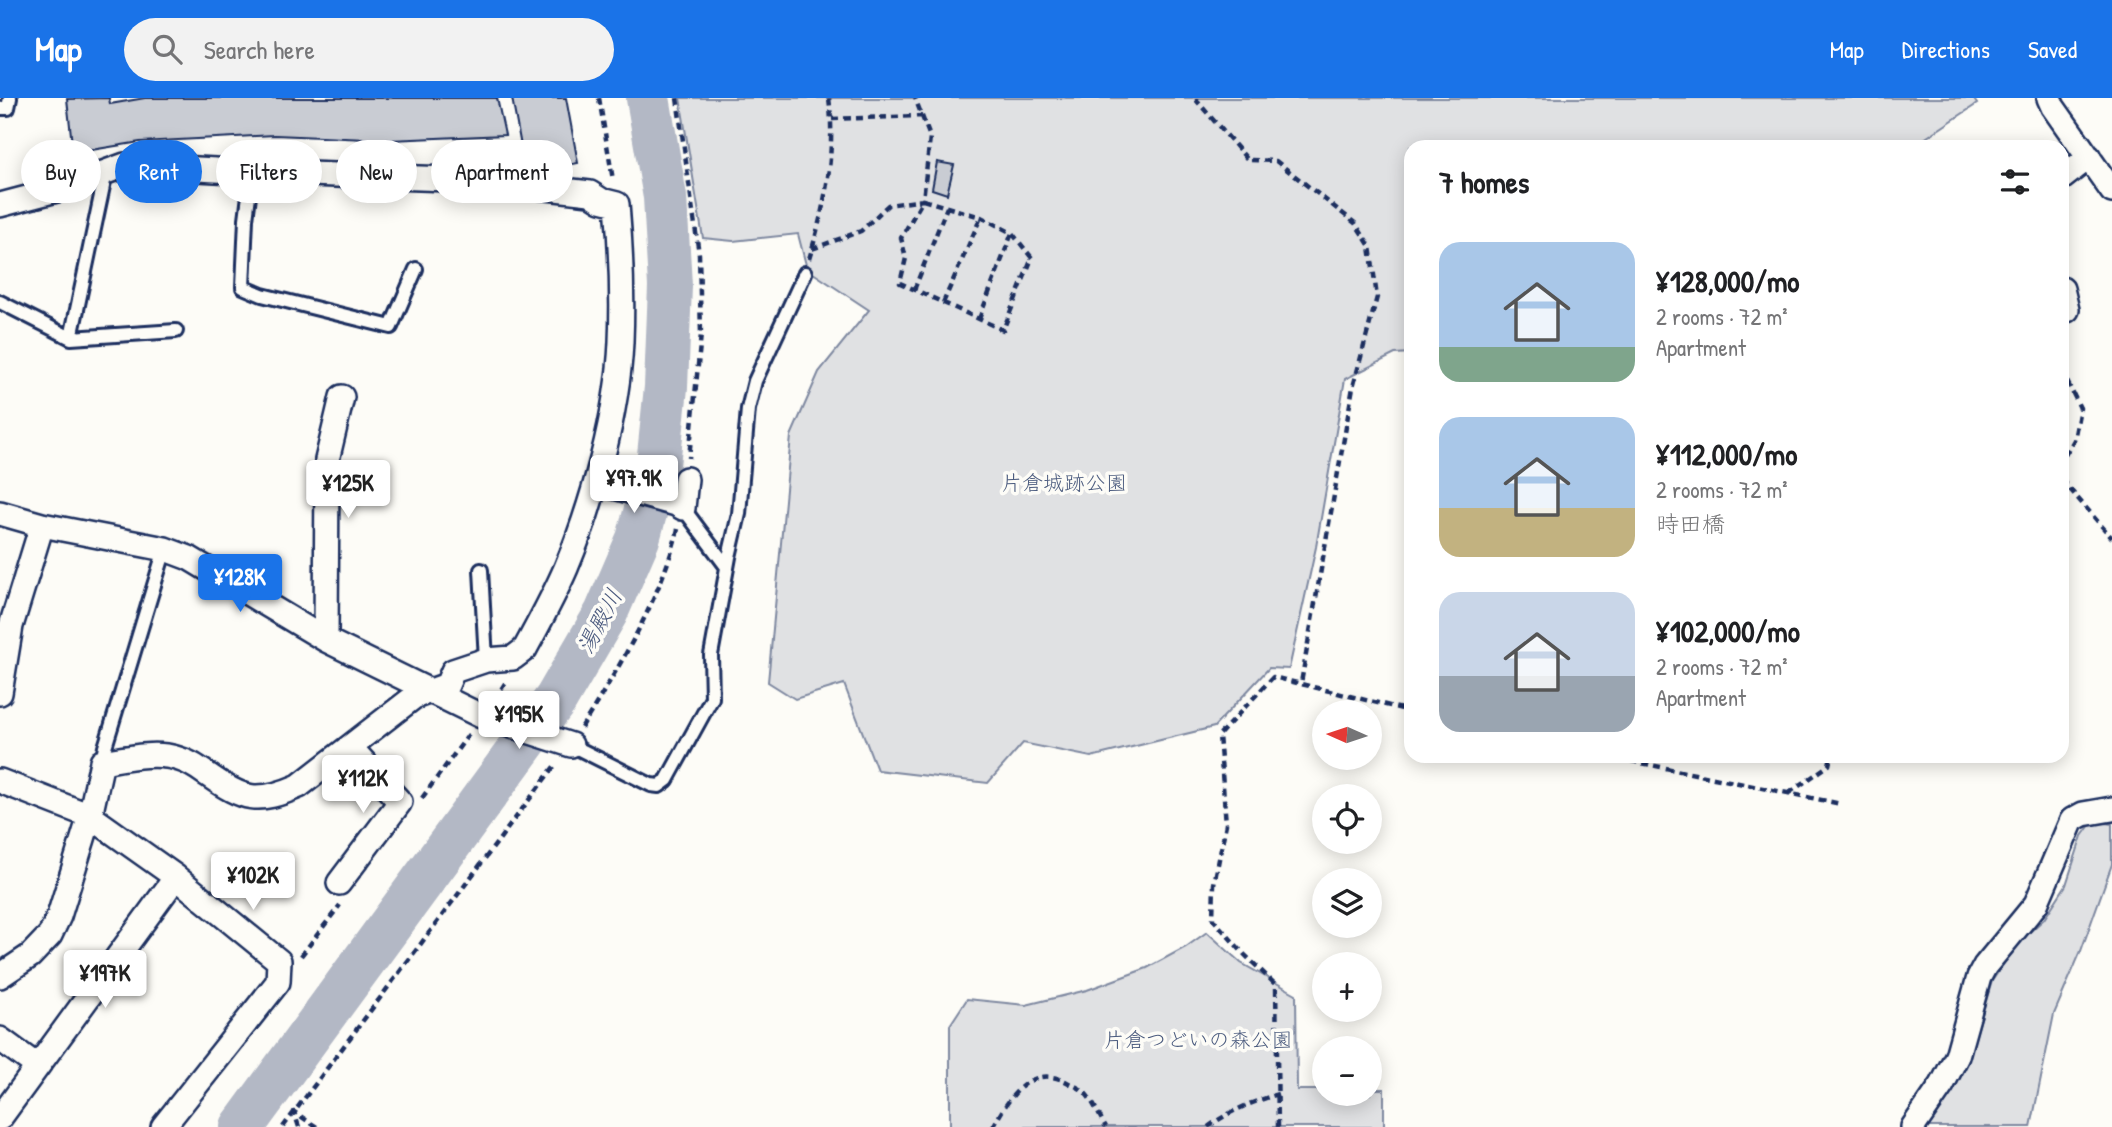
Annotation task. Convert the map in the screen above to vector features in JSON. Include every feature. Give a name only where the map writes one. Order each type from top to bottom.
[{"type":"street","points":[[2049,98],[2112,191]]},
{"type":"street","points":[[2069,173],[2089,157]]},
{"type":"street","points":[[0,205],[57,190],[125,164],[216,170]]},
{"type":"street","points":[[0,976],[30,956],[50,935],[59,916],[90,816],[102,762],[144,756],[175,757],[191,763],[231,790],[248,797],[266,798],[299,786],[414,697],[447,685],[453,671],[486,660],[513,657],[526,649],[566,568],[599,483],[611,417],[621,344],[622,265],[617,204],[601,200],[590,193],[476,180],[322,174]]},
{"type":"street","points":[[326,640],[327,460],[342,397]]},
{"type":"street","points":[[599,483],[680,506],[686,479]]},
{"type":"street","points":[[0,513],[42,525],[166,550],[189,558],[326,640],[484,717],[567,744]]},
{"type":"street","points":[[0,693],[11,626],[42,525]]},
{"type":"street","points":[[339,883],[400,802],[351,748]]},
{"type":"street","points":[[0,781],[90,816],[176,877],[279,961],[278,982],[163,1127]]},
{"type":"street","points":[[1913,1127],[1942,1085],[1957,1056],[1979,977],[2036,904],[2072,820],[2083,814],[2112,809]]},
{"type":"street","points":[[0,1118],[176,877]]},
{"type":"street","points":[[0,1039],[37,1066]]},
{"type":"lane","points":[[0,108],[8,108],[10,98]]},
{"type":"lane","points":[[71,338],[106,172]]},
{"type":"lane","points":[[248,203],[243,287],[262,295],[391,327],[416,269]]},
{"type":"lane","points":[[567,744],[651,785],[659,786],[667,780],[712,698],[711,655],[739,514],[748,409],[755,381],[805,273]]},
{"type":"lane","points":[[0,302],[71,338],[176,331]]},
{"type":"lane","points":[[680,506],[727,567]]},
{"type":"lane","points":[[102,762],[166,550]]},
{"type":"lane","points":[[481,570],[486,660]]},
{"type":"path","points":[[599,98],[617,204]]},
{"type":"path","points":[[677,98],[699,254],[701,334],[686,479]]},
{"type":"path","points":[[805,273],[827,185],[832,119],[829,98]]},
{"type":"path","points":[[812,249],[861,231],[888,205],[923,200],[981,217],[1012,233],[1032,258],[1003,330],[900,283],[906,258],[901,237],[923,200],[930,137],[915,98]]},
{"type":"path","points":[[1197,98],[1248,160],[1276,161],[1355,223],[1370,246],[1377,297],[1353,387],[1301,684]]},
{"type":"path","points":[[832,119],[922,116]]},
{"type":"path","points":[[914,290],[947,207]]},
{"type":"path","points":[[943,303],[981,217]]},
{"type":"path","points":[[979,319],[1012,233]]},
{"type":"path","points":[[2069,385],[2080,408],[2074,440],[2069,448]]},
{"type":"path","points":[[2069,488],[2112,538]]},
{"type":"path","points":[[283,1127],[567,744],[616,673],[671,558],[680,506]]},
{"type":"path","points":[[1278,1127],[1276,985],[1213,919],[1214,884],[1226,824],[1219,735],[1273,677],[1404,710]]},
{"type":"path","points":[[1641,763],[1841,804]]},
{"type":"path","points":[[1789,793],[1829,763]]},
{"type":"path","points":[[993,1127],[1005,1105],[1019,1088],[1037,1077],[1059,1078],[1083,1090],[1106,1127]]},
{"type":"path","points":[[1208,1127],[1249,1104],[1278,1094]]},
{"type":"path","points":[[294,1112],[299,1127]]},
{"type":"path","points":[[294,1112],[317,1127]]},
{"type":"green space","name":"片倉城跡公園","points":[[680,98],[1973,98],[1977,104],[1923,140],[1404,140],[1404,353],[1395,354],[1345,379],[1316,547],[1289,669],[1269,668],[1214,727],[1091,757],[1023,743],[988,783],[877,770],[844,684],[795,699],[768,682],[791,436],[819,372],[869,310],[807,269],[798,234],[733,241],[703,238]]},
{"type":"green space","points":[[2093,821],[2112,824],[2112,864],[2081,951],[2054,1014],[2031,1127],[1927,1127],[1970,1055],[1992,981],[2018,943],[2044,919],[2066,885],[2082,836]]},
{"type":"green space","name":"片倉つどいの森公園","points":[[1207,932],[1241,963],[1296,994],[1297,1090],[1312,1090],[1312,1106],[1382,1106],[1384,1089],[1384,1127],[950,1127],[950,1025],[967,999],[1026,1005],[1087,990],[1147,968]]},
{"type":"building","points":[[109,98],[110,104],[145,98],[497,98],[505,135],[390,140],[275,135],[115,140],[115,146],[101,148],[101,140],[72,140],[67,99]]},
{"type":"building","points":[[512,98],[566,98],[578,163],[573,164],[573,140],[520,140]]},
{"type":"building","points":[[937,162],[954,165],[947,194],[932,189]]},
{"type":"waterway","name":"湯殿川","points":[[242,1127],[556,699],[606,613],[638,539],[658,465],[666,387],[670,286],[665,197],[648,98]]}]
